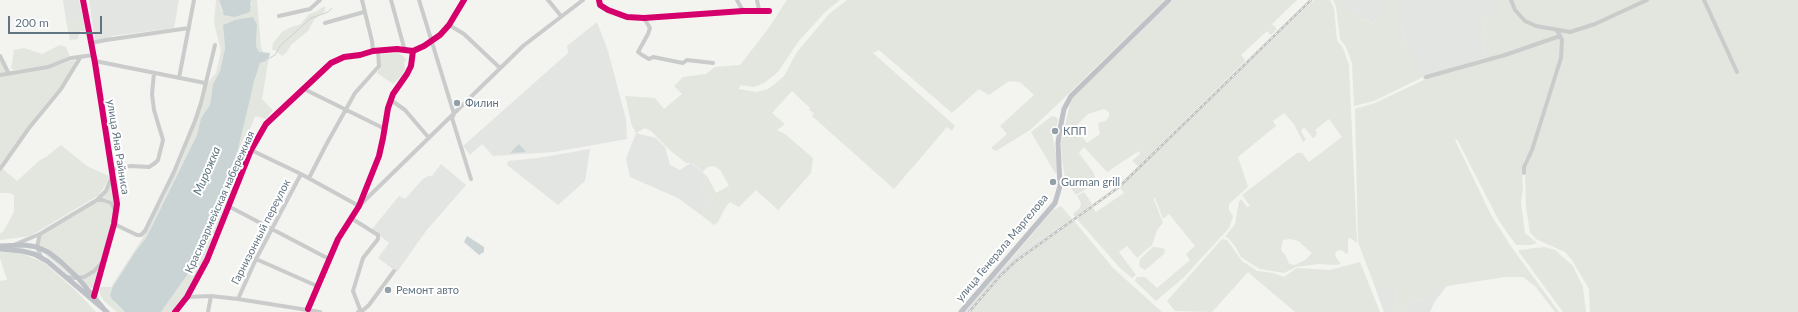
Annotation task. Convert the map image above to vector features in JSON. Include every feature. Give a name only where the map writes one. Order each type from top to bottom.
[{"type":"main road","name":"улица Генерала Маргелова","points":[[961,312],[1055,203],[1060,186],[1058,143],[1060,129],[1064,109],[1071,96],[1169,0]]},
{"type":"main road","points":[[0,246],[15,244],[36,247],[55,257],[78,278],[106,311]]},
{"type":"main road","points":[[0,249],[22,251],[40,257],[67,277],[106,311]]},
{"type":"street","name":"улица Яна Райниса","points":[[83,0],[94,55],[113,171],[117,212],[94,296]]},
{"type":"street","points":[[179,78],[194,0]]},
{"type":"street","points":[[279,16],[310,9],[320,0]]},
{"type":"street","points":[[309,178],[355,93],[379,66],[362,0]]},
{"type":"street","points":[[391,0],[405,51]]},
{"type":"street","points":[[420,0],[454,114],[452,118],[471,179]]},
{"type":"street","points":[[359,206],[378,156],[391,100],[396,88],[407,74],[411,66],[413,51],[440,35],[449,25],[464,0]]},
{"type":"street","points":[[548,0],[561,16]]},
{"type":"street","points":[[308,309],[338,239],[359,206],[500,68],[524,46],[582,0]]},
{"type":"street","points":[[598,0],[600,5],[608,10],[627,16],[644,18],[759,10],[768,11]]},
{"type":"street","points":[[736,0],[742,11]]},
{"type":"street","points":[[757,0],[759,10]]},
{"type":"street","points":[[1511,0],[1515,10],[1525,22],[1536,26],[1570,32],[1595,24],[1647,0]]},
{"type":"street","points":[[1704,0],[1737,72]]},
{"type":"street","points":[[325,23],[364,12]]},
{"type":"street","points":[[644,18],[650,28],[638,52],[649,59],[653,58],[683,62],[687,60],[713,64]]},
{"type":"street","points":[[449,25],[464,34],[500,68]]},
{"type":"street","points":[[91,43],[188,28]]},
{"type":"street","points":[[1524,173],[1524,167],[1532,150],[1553,88],[1561,58],[1562,40],[1557,30]]},
{"type":"street","points":[[1426,78],[1505,55],[1560,36]]},
{"type":"street","points":[[114,224],[137,235],[141,235],[145,231],[174,172],[201,103],[215,45]]},
{"type":"street","name":"Красноармейская набережная","points":[[175,312],[187,297],[207,260],[230,207],[251,150],[266,124],[330,63],[344,57],[375,51],[397,49],[413,51]]},
{"type":"street","points":[[0,75],[8,72],[48,67],[71,58],[94,55]]},
{"type":"street","points":[[0,56],[8,72]]},
{"type":"street","points":[[0,169],[29,128],[61,89],[80,58]]},
{"type":"street","points":[[95,61],[205,83]]},
{"type":"street","points":[[15,244],[40,234],[97,200],[108,187],[113,171],[134,166],[149,167],[155,164],[158,160],[162,140],[154,110],[152,94],[154,73]]},
{"type":"street","points":[[304,89],[385,129]]},
{"type":"street","points":[[391,100],[405,110],[429,138]]},
{"type":"street","points":[[251,150],[309,178],[359,206]]},
{"type":"street","name":"Гарнизонный переулок","points":[[238,299],[256,259],[301,174]]},
{"type":"street","points":[[97,200],[103,200],[111,203],[117,212]]},
{"type":"street","points":[[230,207],[329,259]]},
{"type":"street","points":[[351,218],[378,235],[378,239],[363,258],[353,291],[360,312],[369,305],[394,271]]},
{"type":"street","points":[[40,234],[36,247],[40,257]]},
{"type":"street","points":[[256,259],[317,286]]},
{"type":"street","name":"улица Яна Райниса","points":[[78,278],[91,273],[103,260]]},
{"type":"street","points":[[67,277],[78,278]]},
{"type":"street","points":[[208,312],[211,296]]},
{"type":"street","points":[[187,297],[211,296],[238,299],[320,312]]},
{"type":"shaded area","points":[[63,0],[79,0],[83,18],[66,21]]},
{"type":"shaded area","points":[[89,0],[179,0],[174,28],[111,36],[112,38],[95,41]]},
{"type":"shaded area","points":[[216,0],[219,0],[222,12],[252,5],[251,0],[257,0],[261,47],[264,54],[259,52],[256,46],[257,25],[235,20],[223,25],[225,48],[220,71],[213,84],[210,105],[201,118],[197,135],[146,238],[135,252],[110,292],[116,304],[125,312],[117,312],[104,301],[100,294],[100,287],[111,287],[144,236],[182,159],[203,103],[206,85],[216,73],[221,51],[214,23]]},
{"type":"shaded area","points":[[787,0],[840,0],[824,13],[798,42],[778,72],[764,83],[754,87],[741,85],[738,89],[757,92],[768,89],[776,83],[784,76],[797,52],[829,14],[847,0],[1165,0],[1030,130],[996,151],[991,148],[1007,134],[1000,126],[1034,95],[1020,82],[1009,81],[989,95],[979,89],[952,113],[879,50],[873,53],[955,126],[952,131],[947,127],[894,189],[812,116],[814,113],[809,110],[810,108],[792,91],[772,113],[785,124],[777,130],[785,134],[813,158],[811,173],[778,210],[756,190],[739,207],[730,202],[725,208],[718,222],[714,225],[701,215],[711,200],[702,190],[707,176],[716,193],[729,186],[721,171],[715,166],[707,167],[703,172],[692,163],[686,163],[672,152],[651,131],[645,128],[636,133],[632,126],[625,96],[655,98],[664,109],[682,94],[674,86],[683,77],[706,74],[715,67],[740,65],[768,29]]},
{"type":"shaded area","points":[[1173,0],[1297,0],[1272,24],[1277,29],[1271,35],[1267,31],[1241,55],[1245,60],[1244,62],[1138,166],[1132,161],[1140,154],[1139,151],[1107,172],[1084,147],[1079,153],[1093,172],[1097,182],[1076,195],[1068,184],[1064,183],[1065,178],[1061,142],[1070,104],[1074,96]],"holes":[[[1104,109],[1109,112],[1109,116],[1106,121],[1098,123],[1100,134],[1087,143],[1078,132],[1078,124],[1088,114]]]},
{"type":"shaded area","points":[[1314,0],[1330,0],[1334,8],[1337,40],[1343,48],[1349,65],[1357,243],[1350,238],[1348,240],[1347,254],[1341,250],[1336,251],[1335,256],[1341,264],[1318,264],[1296,267],[1284,273],[1260,269],[1241,257],[1235,246],[1228,238],[1225,237],[1235,224],[1239,202],[1241,199],[1247,207],[1250,206],[1242,195],[1297,153],[1302,153],[1309,162],[1342,137],[1329,119],[1315,130],[1317,132],[1316,136],[1313,138],[1304,127],[1301,131],[1306,140],[1303,142],[1294,124],[1284,113],[1273,121],[1276,126],[1238,157],[1248,187],[1229,204],[1229,210],[1233,216],[1229,228],[1184,277],[1156,301],[1135,281],[1137,277],[1145,277],[1157,288],[1190,260],[1186,254],[1195,246],[1169,214],[1163,219],[1155,198],[1153,197],[1163,223],[1157,230],[1152,245],[1137,258],[1127,246],[1119,252],[1136,275],[1132,278],[1120,268],[1077,219],[1092,207],[1096,212],[1124,193],[1120,188],[1122,184]],"holes":[[[1290,239],[1298,241],[1312,253],[1305,260],[1295,265],[1289,264],[1286,256],[1281,250],[1283,240]]]},
{"type":"shaded area","points":[[1333,0],[1344,0],[1340,7],[1375,25],[1387,0],[1399,0],[1399,22],[1405,41],[1423,76],[1374,101],[1354,106],[1352,63],[1346,47],[1340,39],[1336,7]]},
{"type":"shaded area","points":[[1344,0],[1387,0],[1376,25],[1339,7]]},
{"type":"shaded area","points":[[1399,0],[1493,0],[1496,11],[1483,17],[1485,58],[1431,75],[1424,80],[1405,41],[1399,22]]},
{"type":"shaded area","points":[[1493,0],[1798,0],[1798,312],[1590,312],[1589,289],[1572,260],[1565,252],[1536,239],[1530,232],[1526,207],[1525,174],[1529,159],[1525,158],[1522,169],[1523,188],[1521,202],[1525,233],[1537,243],[1531,245],[1516,245],[1499,221],[1457,139],[1455,140],[1491,215],[1512,248],[1559,312],[1555,312],[1535,286],[1523,277],[1505,277],[1447,286],[1438,285],[1424,298],[1412,302],[1405,312],[1393,312],[1397,290],[1375,287],[1358,242],[1355,109],[1375,103],[1424,80],[1431,75],[1485,58],[1483,16],[1495,11]]},
{"type":"shaded area","points":[[325,6],[325,11],[314,20],[308,31],[291,45],[286,53],[282,56],[275,50],[272,50],[273,43],[282,32],[301,24],[309,14]]},
{"type":"shaded area","points":[[83,18],[85,31],[80,31],[78,39],[70,40],[66,21]]},
{"type":"shaded area","points":[[597,22],[608,51],[626,119],[627,139],[554,152],[493,156],[482,144],[470,155],[463,146],[568,53],[567,46]]},
{"type":"shaded area","points":[[60,45],[66,47],[70,57],[49,65],[15,70],[11,69],[14,50],[24,48],[42,54]]},
{"type":"shaded area","points":[[398,53],[406,59],[404,63],[405,69],[402,75],[393,84],[377,73],[380,67],[381,54]]},
{"type":"shaded area","points":[[269,57],[262,99],[273,110],[266,119],[255,116],[250,129],[257,134],[205,260],[173,312],[161,312],[190,271],[210,232],[260,63],[266,61]]},
{"type":"shaded area","points":[[0,59],[8,73],[42,70],[74,60],[77,62],[66,80],[36,116],[0,165]]},
{"type":"shaded area","points":[[1052,116],[1056,117],[1058,120],[1056,129],[1052,133],[1059,172],[1055,173],[1031,132]]},
{"type":"shaded area","points":[[636,133],[656,138],[665,147],[670,165],[680,170],[691,163],[707,176],[702,190],[711,200],[701,215],[678,198],[630,177],[626,159]]},
{"type":"shaded area","points":[[61,145],[87,166],[109,176],[99,195],[30,236],[0,240],[0,233],[3,232],[14,212],[14,195],[10,193],[0,193],[0,171],[3,169],[17,181],[40,160]]},
{"type":"shaded area","points":[[590,149],[585,181],[558,205],[507,165],[508,161],[538,158]]},
{"type":"shaded area","points":[[441,164],[466,185],[426,231],[397,272],[378,258],[389,243],[372,229],[399,196],[405,199],[423,179],[428,176],[432,176]]},
{"type":"shaded area","points":[[113,181],[115,205],[110,200],[103,198]]},
{"type":"shaded area","points":[[1084,192],[1092,204],[1075,217],[1073,214],[1080,208],[1081,203],[1077,196]]},
{"type":"shaded area","points":[[102,201],[112,206],[114,212],[102,258],[92,270],[79,277],[65,262],[39,245],[42,234],[97,202]]},
{"type":"shaded area","points":[[1061,206],[1072,219],[1030,244],[1012,258],[1053,210]]},
{"type":"shaded area","points":[[1072,219],[1074,220],[1017,262],[1002,276],[972,312],[962,312],[1012,258],[1030,244]]},
{"type":"shaded area","points":[[1074,221],[1113,268],[1162,312],[972,312],[1002,276],[1017,262]]},
{"type":"shaded area","points":[[1222,239],[1227,240],[1242,261],[1257,271],[1273,273],[1284,277],[1297,268],[1330,270],[1360,262],[1380,312],[1295,312],[1248,272],[1212,312],[1175,311],[1167,301]]},
{"type":"shaded area","points":[[1153,247],[1163,248],[1165,250],[1164,254],[1145,270],[1139,266],[1140,259]]},
{"type":"shaded area","points":[[1544,247],[1555,250],[1573,266],[1583,287],[1586,312],[1563,312],[1519,252],[1519,250]]},
{"type":"shaded area","points":[[40,250],[61,264],[73,276],[68,274]]},
{"type":"shaded area","points":[[0,252],[20,253],[43,262],[75,290],[96,312],[0,312],[0,281],[7,280],[0,258]]},
{"type":"shaded area","points":[[100,269],[95,287],[89,287],[82,280]]},
{"type":"shaded area","points":[[1438,284],[1447,286],[1435,301],[1430,312],[1405,312],[1412,302],[1424,298]]},
{"type":"shaded area","points":[[1375,287],[1397,290],[1393,312],[1384,312]]},
{"type":"water","points":[[219,0],[251,0],[250,12],[235,17],[224,15]]},
{"type":"water","name":"Мирожка","points":[[253,17],[257,25],[256,46],[259,52],[270,53],[266,61],[260,63],[238,149],[210,232],[190,271],[161,312],[125,312],[112,299],[110,295],[112,288],[135,252],[146,238],[197,135],[201,118],[210,105],[213,84],[220,71],[225,48],[223,25],[235,20]]},
{"type":"water","points":[[519,144],[526,152],[510,153]]},
{"type":"water","points":[[467,236],[484,247],[484,252],[479,255],[464,242]]},
{"type":"waterway","points":[[268,59],[275,55],[280,46],[311,18],[328,12],[332,8]]},
{"type":"railway","points":[[969,312],[1001,275],[1016,261],[1119,187],[1311,0]]},
{"type":"cycle path","points":[[83,0],[95,63],[117,204],[114,224],[94,296]]},
{"type":"cycle path","points":[[175,312],[187,297],[207,260],[251,150],[266,124],[331,63],[344,57],[360,55],[373,51],[397,49],[413,51],[424,46],[440,35],[449,25],[464,0]]},
{"type":"cycle path","points":[[599,0],[600,5],[608,10],[627,17],[644,18],[743,11],[769,11]]},
{"type":"cycle path","points":[[308,309],[338,239],[359,206],[379,156],[388,108],[393,94],[411,66],[413,51]]},
{"type":"place","name":"Филин","points":[[457,103]]},
{"type":"place","name":"КПП","points":[[1055,131]]},
{"type":"place","name":"Gurman grill","points":[[1053,182]]},
{"type":"place","name":"Ремонт авто","points":[[388,290]]}]
